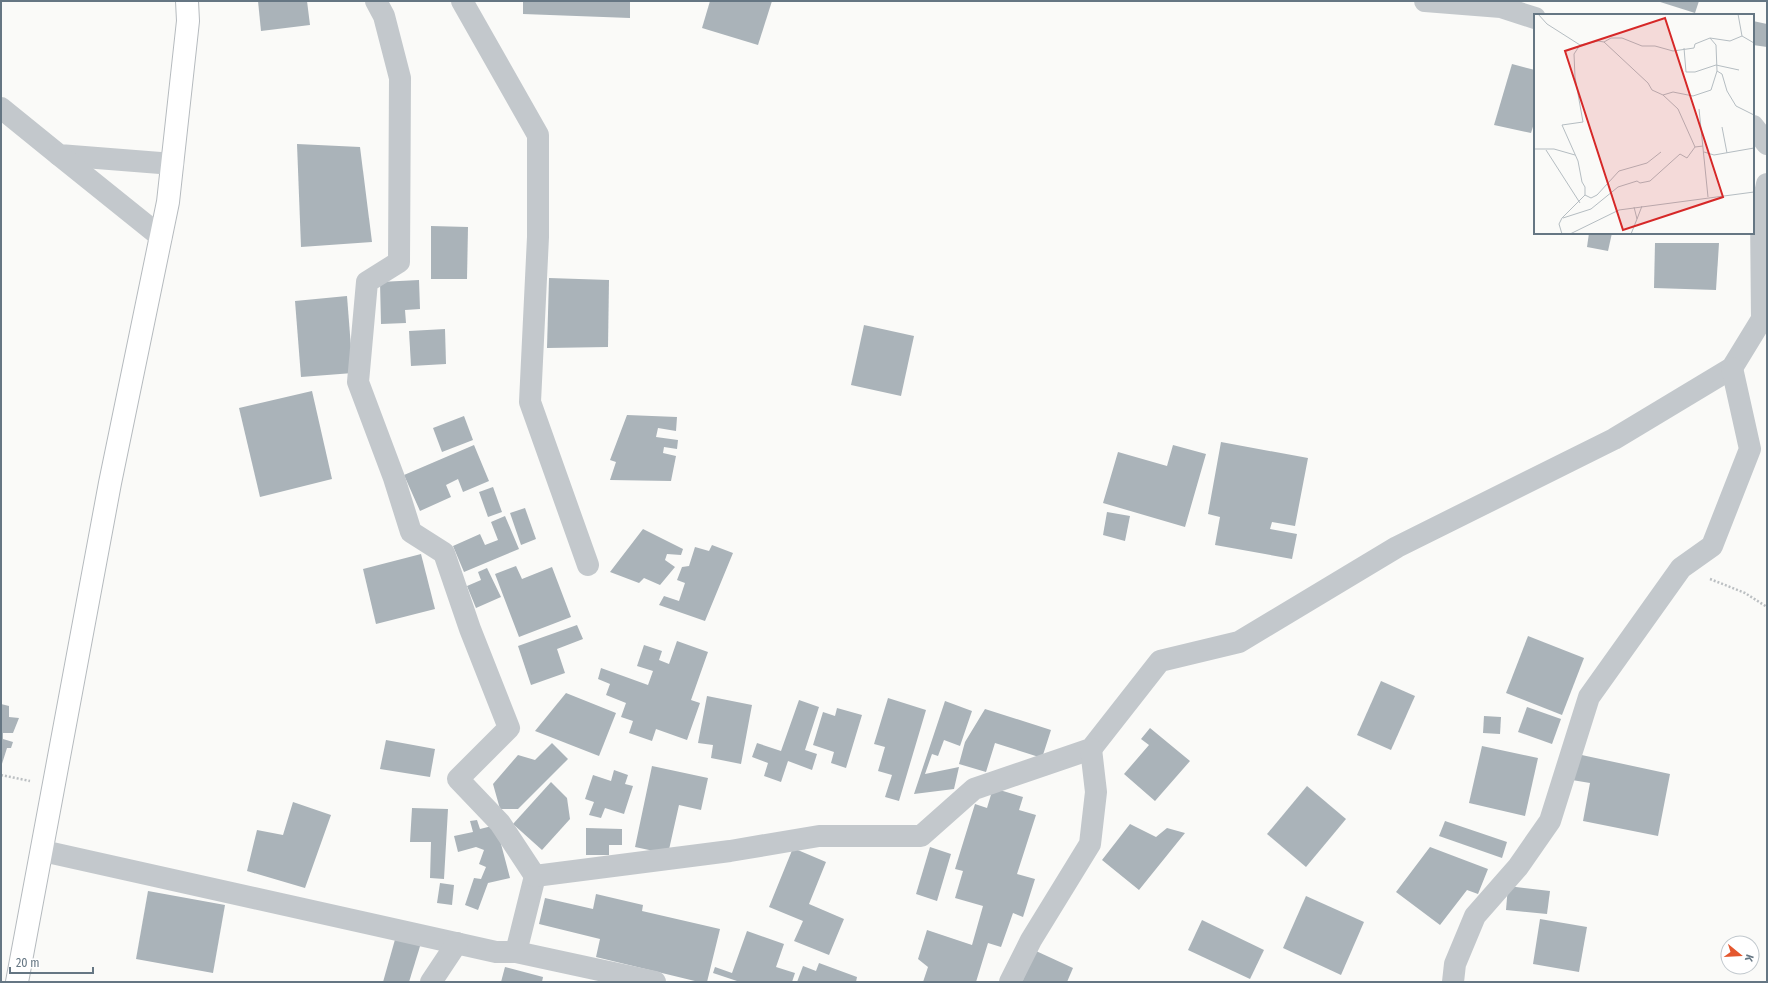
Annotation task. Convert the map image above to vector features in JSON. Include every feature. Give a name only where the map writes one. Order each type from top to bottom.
[{"type":"main road","points":[[17,982],[43,851],[55,778],[110,483],[168,202],[188,21],[187,1]]},
{"type":"street","points":[[376,1],[384,16],[400,78],[399,262],[367,282],[358,382],[394,478],[412,532],[444,553],[470,629],[509,728],[458,779],[500,823],[535,876],[516,952]]},
{"type":"street","points":[[462,1],[538,135],[538,237],[530,402],[588,565]]},
{"type":"street","points":[[1425,1],[1500,8],[1534,18]]},
{"type":"street","points":[[1,108],[161,237]]},
{"type":"street","points":[[1754,127],[1767,144]]},
{"type":"street","points":[[59,155],[173,164]]},
{"type":"street","points":[[535,876],[730,851],[819,836],[921,836],[974,789],[1091,749],[1160,661],[1239,642],[1397,547],[1614,439],[1732,368],[1762,319],[1761,213],[1767,184]]},
{"type":"street","points":[[1453,982],[1455,964],[1475,916],[1518,867],[1550,821],[1589,696],[1682,568],[1712,546],[1750,449],[1732,368]]},
{"type":"street","points":[[1010,982],[1031,940],[1090,844],[1096,792],[1091,749]]},
{"type":"street","points":[[43,851],[496,952],[516,952],[655,982]]},
{"type":"street","points":[[431,982],[458,943]]},
{"type":"path","points":[[1682,568],[1745,593],[1767,607]]},
{"type":"building","points":[[258,1],[307,1],[310,25],[261,31]]},
{"type":"building","points":[[523,1],[630,1],[630,18],[523,14]]},
{"type":"building","points":[[710,1],[772,1],[758,45],[702,28]]},
{"type":"building","points":[[1657,1],[1699,1],[1695,13]]},
{"type":"building","points":[[1754,21],[1767,24],[1767,47],[1754,45]]},
{"type":"building","points":[[1512,64],[1534,70],[1534,123],[1531,133],[1494,125]]},
{"type":"building","points":[[297,144],[360,147],[372,242],[301,247]]},
{"type":"building","points":[[431,226],[468,227],[467,279],[431,279]]},
{"type":"building","points":[[1589,234],[1612,234],[1608,251],[1587,247]]},
{"type":"building","points":[[1655,243],[1719,243],[1716,290],[1654,288]]},
{"type":"building","points":[[549,278],[609,280],[608,347],[547,348]]},
{"type":"building","points":[[419,280],[420,309],[405,310],[406,323],[381,324],[380,282]]},
{"type":"building","points":[[347,296],[353,373],[301,377],[295,301]]},
{"type":"building","points":[[864,325],[914,336],[901,396],[851,385]]},
{"type":"building","points":[[445,329],[446,364],[411,366],[409,331]]},
{"type":"building","points":[[312,391],[332,479],[260,497],[239,408]]},
{"type":"building","points":[[627,415],[677,417],[676,431],[658,428],[656,437],[678,440],[677,449],[664,447],[663,453],[676,456],[671,481],[610,480],[616,462],[610,460]]},
{"type":"building","points":[[464,416],[473,440],[442,452],[433,428]]},
{"type":"building","points":[[1221,442],[1308,458],[1295,526],[1272,522],[1270,529],[1297,534],[1292,559],[1215,545],[1220,517],[1208,514]]},
{"type":"building","points":[[474,445],[489,481],[463,492],[458,479],[446,485],[451,497],[420,511],[404,475]]},
{"type":"building","points":[[1173,445],[1206,454],[1185,527],[1103,503],[1118,452],[1167,466]]},
{"type":"building","points":[[493,487],[502,512],[488,517],[479,492]]},
{"type":"building","points":[[525,508],[536,539],[521,545],[510,513]]},
{"type":"building","points":[[1107,512],[1130,516],[1125,541],[1103,535]]},
{"type":"building","points":[[505,516],[519,549],[464,572],[453,546],[480,534],[485,545],[498,540],[491,522]]},
{"type":"building","points":[[643,529],[683,549],[681,555],[667,554],[665,560],[675,567],[660,585],[644,578],[639,583],[610,572]]},
{"type":"building","points":[[712,545],[733,553],[705,621],[659,605],[664,596],[679,601],[685,583],[677,580],[682,567],[689,566],[695,547],[709,551]]},
{"type":"building","points":[[421,554],[435,609],[376,624],[363,569]]},
{"type":"building","points":[[516,566],[522,579],[552,567],[571,617],[519,637],[495,574]]},
{"type":"building","points":[[487,568],[501,597],[476,608],[467,586],[481,580],[478,572]]},
{"type":"building","points":[[577,625],[583,639],[557,649],[565,673],[531,685],[518,646]]},
{"type":"building","points":[[1528,636],[1584,658],[1562,715],[1506,693]]},
{"type":"building","points":[[677,641],[708,652],[691,700],[700,703],[687,740],[656,729],[652,741],[629,733],[633,721],[621,717],[626,703],[606,695],[610,684],[598,679],[601,668],[648,685],[653,671],[637,666],[644,645],[662,651],[659,660],[669,664]]},
{"type":"building","points":[[1381,681],[1415,696],[1391,750],[1357,735]]},
{"type":"building","points":[[566,693],[616,713],[599,756],[535,731]]},
{"type":"building","points":[[707,696],[752,705],[741,764],[711,758],[713,745],[698,743]]},
{"type":"building","points":[[888,698],[926,710],[899,801],[885,797],[892,775],[878,771],[885,747],[874,744]]},
{"type":"building","points":[[799,700],[819,707],[805,750],[817,754],[812,770],[788,761],[781,782],[764,776],[768,763],[752,757],[757,743],[781,751]]},
{"type":"building","points":[[945,701],[972,711],[960,746],[944,740],[938,756],[932,754],[925,774],[959,767],[954,789],[914,794]]},
{"type":"building","points":[[1,704],[9,706],[9,717],[19,718],[13,733],[3,733],[3,739],[13,742],[11,748],[7,748],[1,767]]},
{"type":"building","points":[[1527,707],[1561,719],[1552,744],[1518,732]]},
{"type":"building","points":[[837,708],[862,715],[846,768],[831,763],[834,752],[813,745],[823,712],[835,716]]},
{"type":"building","points":[[985,709],[1051,730],[1042,758],[995,743],[986,772],[959,764],[965,742]]},
{"type":"building","points":[[1484,716],[1501,717],[1500,734],[1483,733]]},
{"type":"building","points":[[1150,728],[1190,761],[1155,801],[1124,774],[1149,745],[1141,739]]},
{"type":"building","points":[[386,740],[435,749],[430,777],[380,769]]},
{"type":"building","points":[[552,743],[568,759],[518,809],[500,809],[493,784],[518,755],[535,760]]},
{"type":"building","points":[[1482,746],[1538,758],[1525,816],[1469,803]]},
{"type":"building","points":[[1577,754],[1670,774],[1658,836],[1583,821],[1590,783],[1572,780]]},
{"type":"building","points":[[652,766],[708,778],[701,810],[679,805],[668,854],[635,847]]},
{"type":"building","points":[[614,770],[628,775],[625,784],[633,786],[624,814],[605,808],[601,818],[589,815],[594,802],[585,799],[593,775],[611,781]]},
{"type":"building","points":[[551,782],[567,798],[570,819],[542,850],[513,824]]},
{"type":"building","points":[[1307,786],[1346,819],[1306,867],[1267,834]]},
{"type":"building","points":[[993,788],[1023,797],[1019,810],[1036,815],[1017,874],[1035,879],[1023,917],[1013,913],[1001,947],[988,943],[976,982],[923,982],[928,967],[918,959],[927,930],[972,945],[983,906],[955,898],[963,871],[955,869],[975,804],[987,808]]},
{"type":"building","points":[[293,802],[331,815],[305,888],[247,871],[257,830],[283,835]]},
{"type":"building","points":[[412,808],[448,809],[444,879],[430,878],[431,842],[410,842]]},
{"type":"building","points":[[477,820],[480,829],[496,825],[510,878],[488,883],[478,910],[465,905],[474,878],[481,879],[486,867],[479,864],[484,850],[476,847],[458,852],[454,836],[473,832],[470,821]]},
{"type":"building","points":[[1445,821],[1507,842],[1502,858],[1439,836]]},
{"type":"building","points":[[1130,824],[1156,837],[1167,828],[1185,833],[1139,890],[1102,860]]},
{"type":"building","points":[[586,828],[622,829],[622,845],[609,845],[609,855],[586,855]]},
{"type":"building","points":[[930,847],[951,854],[937,901],[916,894]]},
{"type":"building","points":[[1430,847],[1488,869],[1478,894],[1467,890],[1440,925],[1396,892]]},
{"type":"building","points":[[793,848],[826,862],[809,904],[844,919],[829,955],[794,941],[803,921],[769,907]]},
{"type":"building","points":[[440,883],[454,885],[452,905],[437,903]]},
{"type":"building","points":[[1508,886],[1550,891],[1547,914],[1506,910]]},
{"type":"building","points":[[148,891],[225,905],[213,973],[136,959]]},
{"type":"building","points":[[596,894],[643,905],[642,911],[720,929],[707,982],[699,982],[596,957],[600,939],[539,924],[545,898],[593,909]]},
{"type":"building","points":[[1306,896],[1364,922],[1341,975],[1283,948]]},
{"type":"building","points":[[1540,919],[1587,927],[1579,972],[1533,964]]},
{"type":"building","points":[[1202,920],[1264,950],[1250,979],[1188,950]]},
{"type":"building","points":[[747,931],[784,944],[776,967],[795,973],[792,982],[740,982],[713,973],[715,967],[732,973]]},
{"type":"building","points":[[396,936],[421,943],[409,982],[383,982]]},
{"type":"building","points":[[1036,951],[1073,968],[1067,982],[1022,982]]},
{"type":"building","points":[[819,963],[857,977],[856,982],[797,982],[803,966],[816,971]]},
{"type":"building","points":[[505,967],[543,977],[542,982],[501,982]]}]
